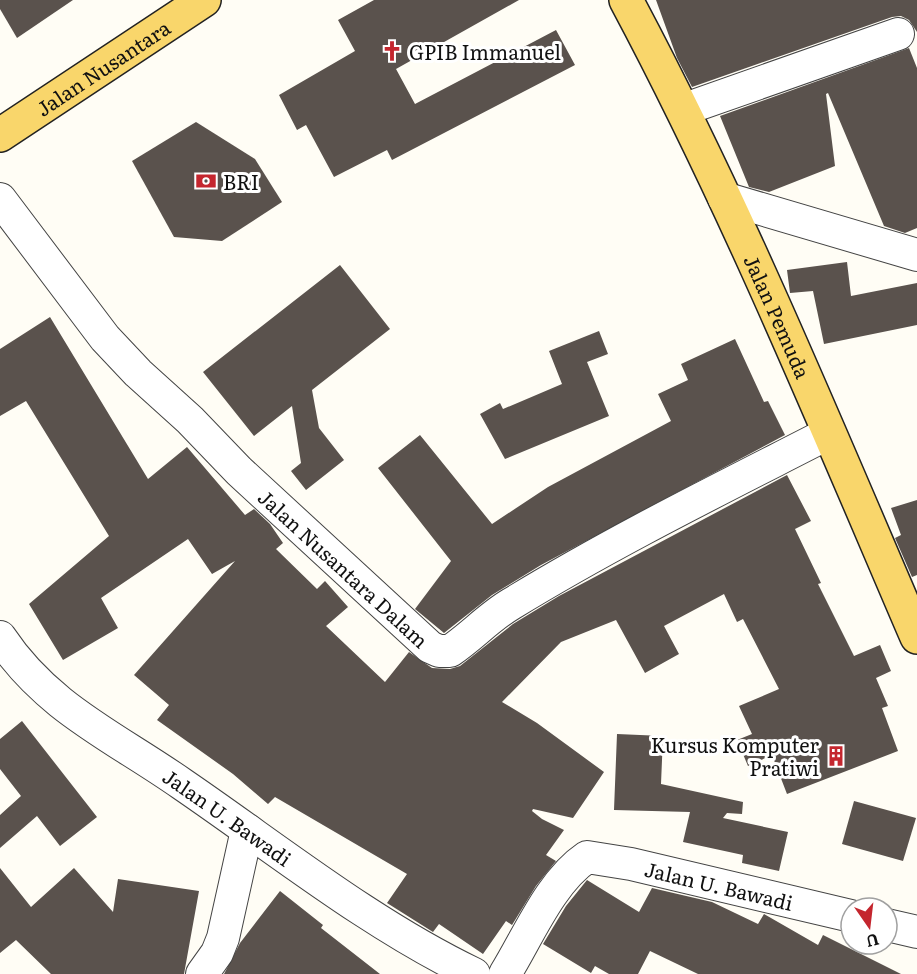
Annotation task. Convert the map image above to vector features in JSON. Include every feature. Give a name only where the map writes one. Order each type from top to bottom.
[{"type":"main road","name":"Jalan Nusantara","points":[[0,135],[204,0]]},
{"type":"main road","name":"Jalan Pemuda","points":[[626,0],[685,110],[917,637]]},
{"type":"street","points":[[685,110],[898,34]]},
{"type":"street","points":[[724,198],[917,255]]},
{"type":"street","name":"Jalan Nusantara Dalam","points":[[0,199],[105,338],[138,373],[370,593],[430,647],[440,651],[450,651],[509,605],[593,557],[686,506],[829,434]]},
{"type":"street","name":"Jalan U. Bawadi","points":[[3,654],[68,711],[181,783],[413,941],[474,974]]},
{"type":"street","points":[[202,974],[218,953],[223,938],[247,830]]},
{"type":"street","name":"Jalan U. Bawadi","points":[[505,974],[555,888],[574,866],[587,857],[631,864],[839,913]]},
{"type":"street","points":[[899,928],[917,932]]},
{"type":"building","points":[[0,0],[73,0],[17,38],[0,9]]},
{"type":"building","points":[[374,0],[519,0],[396,69],[415,104],[556,30],[575,65],[392,160],[387,150],[334,177],[306,125],[297,130],[279,95],[355,51],[338,20]]},
{"type":"building","points":[[656,0],[917,0],[917,32],[909,20],[901,16],[892,17],[692,87],[677,58]]},
{"type":"building","points":[[909,48],[917,68],[917,228],[905,233],[884,226],[828,93],[826,94],[835,166],[769,192],[749,187],[720,116]]},
{"type":"building","name":"BRI","points":[[196,122],[255,159],[282,202],[222,241],[174,237],[132,161]]},
{"type":"building","points":[[847,262],[851,296],[917,283],[917,325],[824,344],[813,291],[790,293],[787,270]]},
{"type":"building","points":[[340,265],[390,329],[312,390],[319,428],[344,460],[306,490],[291,471],[301,463],[292,406],[254,436],[203,372]]},
{"type":"building","points":[[50,317],[148,479],[187,447],[245,515],[254,509],[270,524],[283,543],[276,549],[317,589],[325,581],[348,607],[326,626],[385,682],[409,652],[432,668],[450,669],[460,666],[513,624],[559,596],[787,475],[811,521],[795,529],[821,583],[818,584],[854,656],[880,645],[891,671],[876,678],[888,706],[882,708],[898,751],[787,794],[772,755],[748,766],[737,740],[752,734],[739,706],[779,689],[743,619],[737,622],[724,594],[664,626],[679,654],[645,673],[616,620],[561,642],[502,702],[537,723],[604,772],[573,818],[533,809],[532,811],[542,819],[564,830],[546,855],[556,861],[536,886],[512,925],[506,921],[483,954],[439,924],[433,932],[387,903],[407,874],[275,797],[268,804],[233,774],[157,720],[169,705],[134,675],[235,561],[212,574],[188,539],[101,598],[118,628],[63,660],[29,604],[109,536],[26,401],[0,416],[0,349]]},
{"type":"building","points":[[599,331],[608,354],[587,362],[609,416],[505,459],[480,414],[500,403],[503,409],[562,384],[549,351]]},
{"type":"building","points":[[735,339],[764,402],[768,401],[785,435],[541,565],[492,595],[444,633],[415,609],[451,561],[378,468],[420,435],[492,524],[548,487],[671,421],[658,394],[688,380],[681,364]]},
{"type":"building","points":[[917,500],[917,575],[912,577],[895,538],[901,535],[891,508]]},
{"type":"building","points":[[22,721],[97,817],[60,846],[37,816],[0,848],[0,815],[21,796],[0,769],[0,739]]},
{"type":"building","points":[[617,734],[663,736],[661,784],[743,802],[742,814],[727,813],[723,818],[788,832],[779,871],[742,863],[743,855],[683,842],[690,812],[614,810]]},
{"type":"building","points":[[854,801],[916,818],[903,861],[842,844]]},
{"type":"building","points":[[0,868],[31,907],[74,868],[113,912],[118,879],[199,891],[184,974],[51,974],[16,940],[0,953]]},
{"type":"building","points":[[587,880],[639,912],[652,888],[712,902],[758,924],[764,914],[818,945],[823,935],[839,943],[839,956],[865,956],[901,974],[698,974],[650,951],[638,974],[609,974],[595,966],[591,973],[543,944],[566,906]]},
{"type":"building","points":[[280,891],[323,925],[321,928],[380,974],[224,974],[240,943]]},
{"type":"place","name":"GPIB Immanuel","points":[[392,51]]},
{"type":"place","name":"BRI","points":[[206,181]]},
{"type":"place","name":"Kursus Komputer Pratiwi","points":[[836,756]]}]
